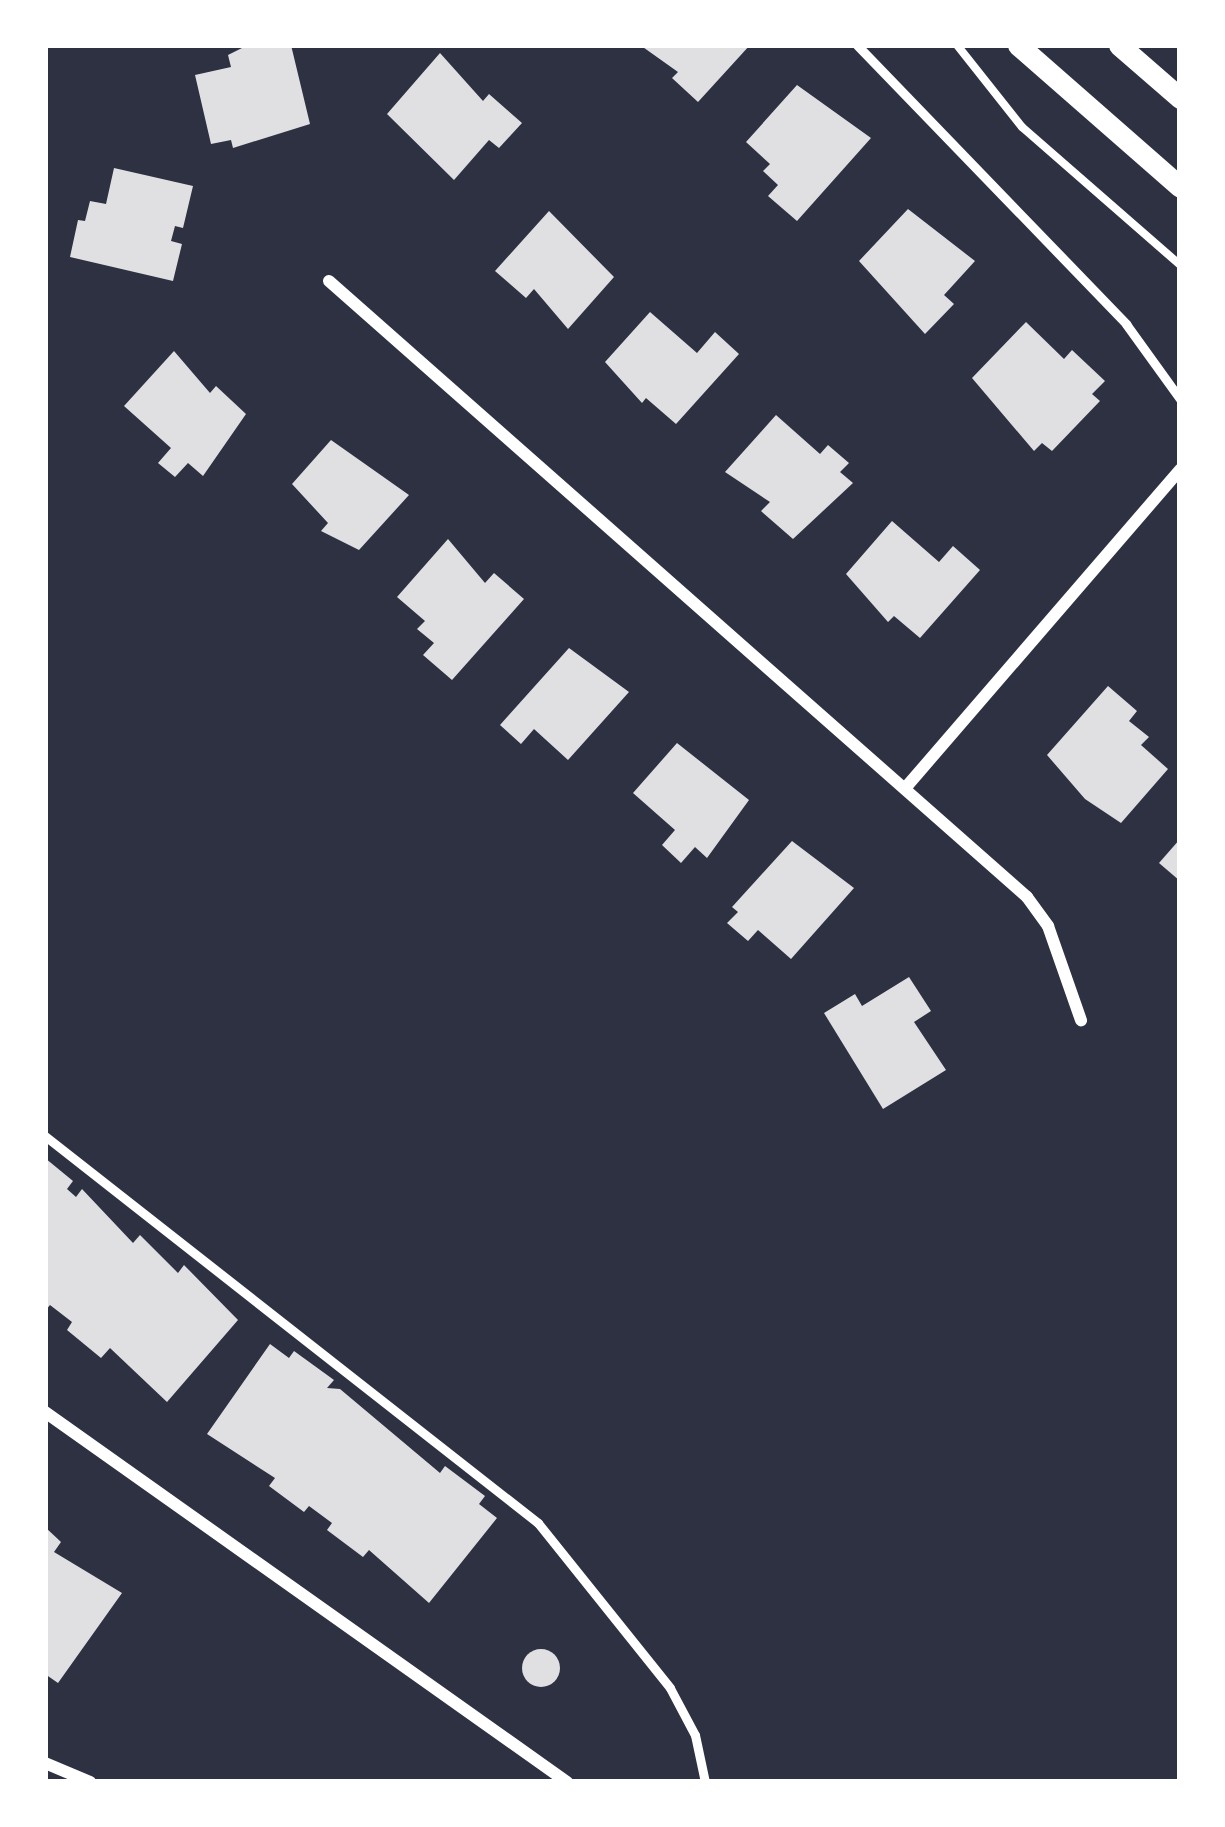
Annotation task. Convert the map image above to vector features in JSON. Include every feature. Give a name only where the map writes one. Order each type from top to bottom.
[{"type":"street","points":[[1018,45],[1180,187]]},
{"type":"street","points":[[1120,45],[1180,98]]},
{"type":"street","points":[[329,281],[1028,897],[1048,926],[1081,1020]]},
{"type":"street","points":[[907,786],[1180,470]]},
{"type":"street","points":[[45,1412],[567,1782]]},
{"type":"street","points":[[45,1763],[90,1782]]},
{"type":"lane","points":[[857,45],[1126,324],[1180,399]]},
{"type":"lane","points":[[45,1136],[538,1523],[670,1688],[695,1736],[705,1782]]},
{"type":"path","points":[[957,45],[1022,127],[1180,265]]},
{"type":"building","points":[[248,45],[291,45],[310,124],[233,148],[231,140],[211,144],[195,75],[231,67],[228,55]]},
{"type":"building","points":[[640,45],[750,45],[698,102],[672,78],[678,72]]},
{"type":"building","points":[[440,53],[483,101],[489,94],[522,123],[499,148],[489,140],[454,180],[387,114]]},
{"type":"building","points":[[797,85],[871,138],[797,221],[768,196],[778,185],[763,171],[770,164],[746,142]]},
{"type":"building","points":[[114,168],[193,186],[183,228],[175,226],[171,241],[182,244],[173,281],[70,257],[78,220],[85,221],[90,201],[106,204]]},
{"type":"building","points":[[908,209],[975,261],[944,295],[954,304],[925,334],[859,261]]},
{"type":"building","points":[[549,211],[614,277],[568,329],[534,289],[526,298],[495,271]]},
{"type":"building","points":[[650,312],[697,353],[715,332],[739,354],[676,424],[646,398],[642,403],[605,362]]},
{"type":"building","points":[[1026,322],[1064,359],[1072,350],[1105,381],[1092,394],[1100,401],[1052,451],[1042,443],[1034,451],[972,378]]},
{"type":"building","points":[[174,351],[210,393],[216,386],[246,414],[203,476],[188,463],[175,477],[158,463],[171,448],[124,406]]},
{"type":"building","points":[[776,415],[820,454],[828,445],[849,463],[840,472],[853,483],[793,539],[761,511],[770,502],[725,472]]},
{"type":"building","points":[[331,440],[409,495],[359,550],[321,531],[328,523],[292,484]]},
{"type":"building","points":[[892,521],[939,562],[953,546],[980,570],[920,638],[894,616],[888,622],[846,574]]},
{"type":"building","points":[[448,539],[485,583],[494,573],[524,599],[452,680],[423,655],[434,643],[417,629],[425,621],[397,597]]},
{"type":"building","points":[[569,648],[629,692],[568,760],[534,729],[521,744],[500,725]]},
{"type":"building","points":[[1108,686],[1137,711],[1129,721],[1149,737],[1141,745],[1168,769],[1121,823],[1085,799],[1047,755]]},
{"type":"building","points":[[677,743],[749,800],[707,858],[695,847],[681,863],[662,845],[675,830],[633,793]]},
{"type":"building","points":[[1180,839],[1180,881],[1159,863]]},
{"type":"building","points":[[792,841],[854,888],[791,959],[758,930],[748,941],[727,923],[738,912],[732,907]]},
{"type":"building","points":[[909,977],[931,1011],[914,1022],[946,1070],[883,1109],[824,1013],[855,994],[862,1006]]},
{"type":"building","points":[[45,1158],[73,1181],[67,1189],[76,1197],[82,1189],[133,1243],[140,1235],[178,1273],[184,1265],[238,1320],[167,1402],[110,1348],[101,1358],[67,1330],[72,1322],[50,1305],[45,1311]]},
{"type":"building","points":[[270,1344],[289,1358],[294,1351],[334,1380],[327,1388],[340,1389],[440,1473],[445,1466],[485,1496],[479,1504],[497,1518],[429,1603],[369,1550],[363,1557],[327,1530],[332,1523],[309,1506],[304,1512],[269,1486],[275,1478],[207,1434]]},
{"type":"building","points":[[45,1527],[61,1542],[54,1552],[122,1593],[58,1683],[45,1674]]},
{"type":"building","points":[[541,1649],[555,1654],[560,1668],[555,1682],[541,1687],[527,1682],[522,1668],[527,1654]]}]
